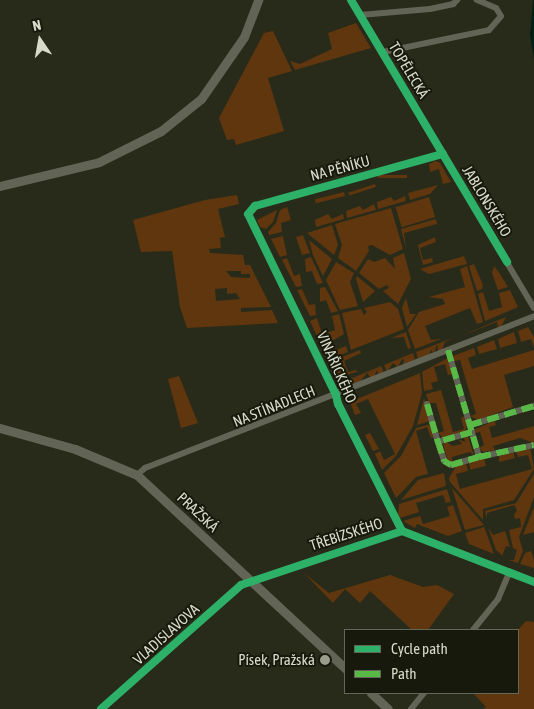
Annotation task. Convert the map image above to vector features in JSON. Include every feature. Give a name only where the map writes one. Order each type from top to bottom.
[{"type":"street","points":[[0,186],[99,162],[161,131],[201,99],[244,37],[258,0]]},
{"type":"street","name":"TOPĚLECKÁ","points":[[351,0],[443,154]]},
{"type":"street","points":[[360,15],[430,9],[453,4],[457,0]]},
{"type":"street","name":"TOPĚLECKÁ","points":[[383,52],[489,30],[501,16],[496,8],[477,0]]},
{"type":"street","name":"NA PĚNÍKU","points":[[248,214],[255,206],[443,154]]},
{"type":"street","name":"JABLONSKÉHO","points":[[443,154],[534,308]]},
{"type":"street","name":"VINAŘICKÉHO","points":[[248,214],[336,394],[338,404],[402,531]]},
{"type":"street","name":"NA STÍNADLECH","points":[[137,475],[145,468],[534,316]]},
{"type":"street","points":[[448,350],[480,457]]},
{"type":"street","points":[[427,404],[446,465],[534,445]]},
{"type":"street","points":[[438,442],[534,406]]},
{"type":"street","name":"PRAŽSKÁ","points":[[0,428],[91,454],[137,475],[344,667]]},
{"type":"street","name":"TŘEBÍZSKÉHO","points":[[250,580],[402,531],[534,582]]},
{"type":"street","points":[[474,629],[498,599],[509,573]]},
{"type":"street","name":"VLADISLAVOVA","points":[[101,709],[250,580]]},
{"type":"street","points":[[372,694],[388,709]]},
{"type":"street","points":[[411,709],[423,694]]},
{"type":"shaded area","points":[[534,0],[534,60],[530,35]]},
{"type":"shaded area","points":[[356,23],[371,48],[295,70],[290,61],[300,64],[332,49],[328,33]]},
{"type":"shaded area","points":[[273,31],[292,71],[268,78],[284,131],[236,145],[234,139],[227,140],[219,118],[264,33]]},
{"type":"shaded area","points":[[435,161],[440,163],[451,182],[443,184],[439,169],[430,172],[429,164]]},
{"type":"shaded area","points":[[378,175],[407,175],[407,178],[378,178]]},
{"type":"shaded area","points":[[375,184],[376,187],[349,196],[348,193]]},
{"type":"shaded area","points":[[438,185],[430,194],[410,200],[408,193]]},
{"type":"shaded area","points":[[344,192],[345,196],[316,203],[315,199]]},
{"type":"shaded area","points":[[237,195],[239,204],[218,209],[225,237],[220,238],[221,248],[209,249],[210,253],[243,255],[245,265],[250,265],[271,307],[241,308],[241,312],[272,310],[278,323],[187,328],[180,307],[172,251],[141,252],[133,220],[205,200]],"holes":[[[226,271],[241,271],[241,274],[250,274],[250,278],[231,277]],[[227,288],[227,294],[236,293],[240,299],[216,301],[215,289]]]},
{"type":"shaded area","points":[[405,196],[406,201],[378,209],[377,202],[391,197],[394,201]]},
{"type":"shaded area","points":[[429,197],[435,217],[402,227],[396,207]]},
{"type":"shaded area","points":[[374,204],[376,210],[347,218],[346,211],[360,206],[363,210]]},
{"type":"shaded area","points":[[287,207],[291,220],[281,223],[282,232],[269,235],[268,232],[276,223],[280,210]]},
{"type":"shaded area","points":[[391,208],[403,249],[390,255],[372,245],[368,246],[369,251],[356,271],[338,258],[342,245],[335,224]]},
{"type":"shaded area","points":[[277,210],[273,222],[266,229],[260,227],[257,220]]},
{"type":"shaded area","points":[[328,214],[332,219],[343,214],[344,219],[316,227],[315,220]]},
{"type":"shaded area","points":[[436,219],[437,224],[404,233],[406,248],[401,229]]},
{"type":"shaded area","points":[[332,225],[338,245],[334,255],[307,233]]},
{"type":"shaded area","points":[[303,235],[310,253],[302,255],[296,237]]},
{"type":"shaded area","points":[[283,236],[287,255],[280,257],[271,239]]},
{"type":"shaded area","points":[[435,237],[436,242],[420,248],[423,260],[432,258],[433,262],[423,265],[418,245]]},
{"type":"shaded area","points":[[309,240],[332,259],[323,276],[313,255]]},
{"type":"shaded area","points":[[404,253],[411,279],[398,304],[383,291],[389,288],[387,285],[379,289],[359,273],[368,259],[374,262],[385,258],[395,269],[393,258]]},
{"type":"shaded area","points":[[464,256],[467,264],[429,274],[420,269]]},
{"type":"shaded area","points":[[311,257],[323,283],[317,284],[312,271],[306,272],[305,259]]},
{"type":"shaded area","points":[[287,258],[294,276],[300,274],[302,286],[296,287],[282,260]]},
{"type":"shaded area","points":[[336,262],[354,273],[350,282],[358,306],[340,310],[326,280]]},
{"type":"shaded area","points":[[474,264],[483,285],[482,289],[477,291],[469,266]]},
{"type":"shaded area","points":[[467,266],[483,322],[477,324],[470,308],[425,326],[431,340],[441,339],[415,349],[408,330],[419,312],[445,304],[443,299],[429,297],[465,287],[460,269]]},
{"type":"shaded area","points":[[494,266],[508,287],[498,290],[492,273]]},
{"type":"shaded area","points":[[357,276],[375,291],[363,302],[356,279]]},
{"type":"shaded area","points":[[325,287],[338,311],[331,313],[326,300],[320,302],[320,288]]},
{"type":"shaded area","points":[[302,289],[309,305],[315,304],[316,315],[310,316],[297,290]]},
{"type":"shaded area","points":[[510,290],[518,307],[485,321],[478,294],[483,292],[489,311],[502,307],[499,293]]},
{"type":"shaded area","points":[[406,298],[410,314],[416,314],[407,327],[402,308]]},
{"type":"shaded area","points":[[390,302],[398,309],[404,329],[351,350],[342,313],[361,309],[364,315],[367,312],[364,308]]},
{"type":"shaded area","points":[[339,314],[344,334],[322,347],[310,321],[317,318],[322,334],[335,330],[332,316]]},
{"type":"shaded area","points":[[506,317],[501,327],[498,328],[497,322],[458,337]]},
{"type":"shaded area","points":[[528,327],[534,337],[534,347],[531,339],[521,342],[518,331]]},
{"type":"shaded area","points":[[406,332],[411,348],[408,349],[404,337],[391,338]]},
{"type":"shaded area","points":[[514,332],[517,343],[500,348],[498,339]]},
{"type":"shaded area","points":[[453,338],[445,342],[442,350],[438,351],[437,344]]},
{"type":"shaded area","points":[[494,340],[497,349],[479,354],[477,347]]},
{"type":"shaded area","points":[[437,344],[434,353],[431,350],[429,355],[418,359],[416,352]]},
{"type":"shaded area","points":[[335,346],[336,350],[346,346],[348,352],[328,359],[323,350]]},
{"type":"shaded area","points":[[474,348],[476,355],[468,358],[472,369],[534,350],[534,366],[504,375],[513,407],[478,420],[470,416],[476,414],[460,360],[454,361],[453,356]]},
{"type":"shaded area","points":[[360,350],[361,353],[344,361],[348,372],[356,370],[357,372],[337,377],[329,362]]},
{"type":"shaded area","points":[[413,353],[415,360],[403,365],[404,360],[402,359],[398,367],[393,363],[387,372],[384,365]]},
{"type":"shaded area","points":[[448,358],[453,374],[448,375],[445,364],[434,367],[438,381],[431,383],[433,389],[424,391],[422,372]]},
{"type":"shaded area","points":[[381,366],[384,373],[378,374],[377,370],[374,377],[370,377],[367,373],[360,382],[351,386],[348,380]]},
{"type":"shaded area","points":[[420,373],[422,393],[413,426],[396,456],[382,470],[375,454],[380,451],[384,460],[395,454],[368,399],[356,404],[361,413],[355,415],[350,402]]},
{"type":"shaded area","points":[[179,376],[198,423],[181,428],[168,379]]},
{"type":"shaded area","points":[[441,390],[453,432],[464,429],[461,418],[465,416],[467,426],[465,431],[443,438],[438,433],[444,431],[436,403],[429,403],[426,394]]},
{"type":"shaded area","points":[[424,398],[430,421],[417,425]]},
{"type":"shaded area","points":[[495,421],[496,425],[489,427],[492,438],[534,426],[534,443],[520,438],[493,446],[495,450],[483,452],[479,448],[484,445],[480,432],[475,433],[475,429]]},
{"type":"shaded area","points":[[431,424],[435,437],[431,438],[427,427],[416,431],[428,474],[416,477],[396,498],[384,473],[401,456],[416,428]]},
{"type":"shaded area","points":[[370,433],[379,449],[373,451],[365,435]]},
{"type":"shaded area","points":[[468,436],[474,456],[470,452],[452,457],[452,462],[448,462],[443,444],[447,442],[452,446],[462,444],[458,439],[465,442],[464,437]]},
{"type":"shaded area","points":[[530,447],[534,469],[514,500],[483,509],[483,520],[450,482],[449,478],[456,466],[466,463],[468,471],[456,474],[460,489],[532,469],[528,455],[518,457],[515,449]]},
{"type":"shaded area","points":[[513,450],[515,458],[499,462],[499,454]]},
{"type":"shaded area","points":[[484,458],[486,466],[470,470],[468,462]]},
{"type":"shaded area","points":[[444,473],[446,486],[401,500],[418,480]]},
{"type":"shaded area","points":[[534,474],[534,497],[519,537],[523,551],[518,563],[509,560],[514,560],[517,550],[513,548],[509,530],[521,527],[520,518],[515,519],[514,515],[517,510],[514,505],[487,513],[487,519],[485,511],[516,503]]},
{"type":"shaded area","points":[[452,488],[484,525],[465,530]]},
{"type":"shaded area","points":[[447,489],[451,502],[446,503],[443,495],[416,503],[419,512],[400,518],[398,515],[399,504]]},
{"type":"shaded area","points":[[453,505],[462,531],[448,536],[417,524],[415,528],[403,521],[420,516],[423,524],[450,516],[447,507]]},
{"type":"shaded area","points":[[534,507],[534,532],[523,535]]},
{"type":"shaded area","points":[[484,527],[494,554],[469,544],[465,533]]},
{"type":"shaded area","points":[[488,527],[493,535],[505,531],[510,547],[506,546],[502,556],[496,550]]},
{"type":"shaded area","points":[[531,551],[534,568],[520,564],[525,553]]},
{"type":"shaded area","points":[[304,573],[329,593],[390,575],[423,587],[437,585],[454,594],[429,629],[411,629],[370,591],[360,603],[345,589],[333,603]]},
{"type":"shaded area","points":[[526,621],[534,622],[534,709],[483,709],[486,707],[474,694],[519,694],[519,629]]},
{"type":"marked path","points":[[448,350],[479,457],[534,445]]},
{"type":"marked path","points":[[427,404],[438,442]]},
{"type":"marked path","points":[[470,425],[534,406]]},
{"type":"marked path","points":[[472,432],[438,442],[444,461],[451,465],[479,457]]},
{"type":"cycle path","points":[[351,0],[507,262]]},
{"type":"cycle path","points":[[402,531],[338,404],[336,395],[248,214],[255,206],[443,154]]},
{"type":"cycle path","points":[[101,709],[241,585],[402,531],[534,582]]},
{"type":"place","name":"Písek, Pražská","points":[[325,660]]}]
